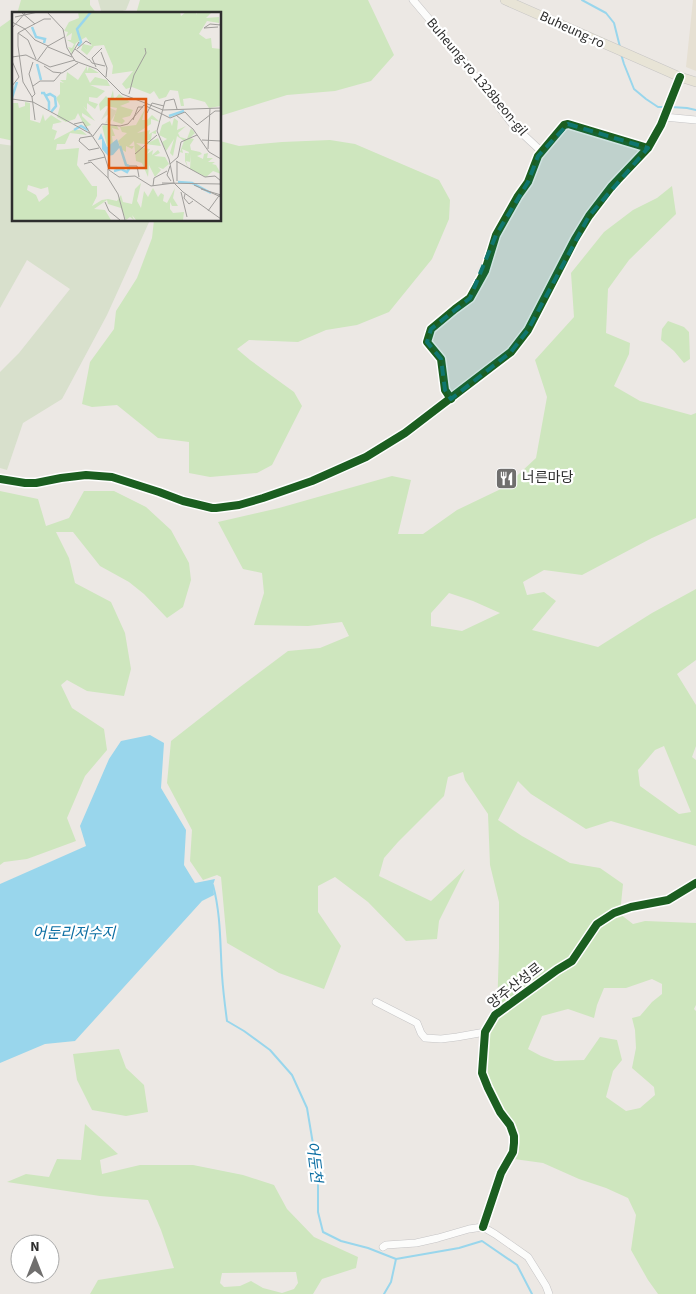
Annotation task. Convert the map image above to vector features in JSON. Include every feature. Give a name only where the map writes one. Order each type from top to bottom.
[{"type":"main road","name":"Buheung-ro","points":[[505,0],[680,77]]},
{"type":"main road","points":[[680,77],[696,82]]},
{"type":"street","name":"Buheung-ro 1328beon-gil","points":[[413,0],[463,59],[468,69],[478,79],[513,125],[542,152]]},
{"type":"street","points":[[0,479],[36,483],[86,475],[112,477],[183,501],[212,508],[239,506],[312,482],[366,457],[405,433],[511,352],[528,330],[589,216],[612,186],[648,148],[661,125],[680,77]]},
{"type":"street","points":[[665,114],[696,120]]},
{"type":"street","points":[[451,399],[445,390],[441,359],[427,342],[431,329],[470,298],[485,271],[496,235],[528,182],[538,156],[564,125],[568,124],[648,148]]},
{"type":"street","name":"양주산성로","points":[[483,1227],[501,1173],[513,1152],[514,1144],[512,1128],[500,1112],[482,1073],[485,1032],[495,1014],[572,960],[597,924],[614,913],[631,907],[668,900],[696,884]]},
{"type":"street","points":[[376,1002],[417,1023],[425,1038],[457,1038],[485,1032]]},
{"type":"street","points":[[382,1247],[386,1245],[416,1243],[483,1227],[528,1257],[549,1294]]},
{"type":"highlighted area","points":[[568,124],[648,148],[589,216],[528,330],[511,352],[451,399],[445,390],[441,359],[427,342],[431,329],[470,298],[496,235],[528,182],[538,156]]},
{"type":"shaded area","points":[[693,0],[696,0],[696,71],[686,67]]},
{"type":"green space","points":[[21,0],[90,0],[90,5],[95,12],[18,12]]},
{"type":"green space","points":[[98,0],[130,0],[126,10],[101,12]]},
{"type":"green space","points":[[140,0],[368,0],[394,55],[371,81],[335,91],[287,95],[221,116],[221,12],[137,12]]},
{"type":"green space","points":[[12,18],[12,141],[0,138],[0,27]]},
{"type":"green space","points":[[330,140],[355,144],[439,180],[450,200],[449,219],[432,259],[389,312],[357,325],[326,330],[298,342],[249,340],[237,349],[294,392],[302,406],[272,465],[257,473],[210,477],[189,473],[189,442],[158,438],[117,405],[92,407],[82,404],[90,362],[114,329],[116,311],[137,278],[152,238],[154,221],[221,221],[221,141],[239,146]]},
{"type":"green space","points":[[0,144],[12,146],[12,221],[150,221],[107,315],[62,399],[23,423],[7,470],[0,468],[0,372],[19,353],[70,289],[27,260],[0,308]]},
{"type":"green space","points":[[672,186],[676,214],[629,260],[608,289],[606,333],[630,343],[629,354],[614,386],[640,401],[691,415],[696,413],[696,518],[652,538],[582,575],[544,570],[523,582],[527,595],[544,592],[556,601],[532,630],[598,647],[652,613],[696,589],[696,660],[677,674],[696,705],[696,746],[692,757],[696,760],[696,846],[611,821],[586,829],[531,794],[518,781],[498,820],[570,863],[600,868],[623,884],[620,914],[633,924],[645,921],[696,923],[696,1005],[694,1009],[696,1011],[696,1294],[658,1294],[648,1280],[631,1250],[636,1215],[628,1198],[543,1163],[514,1159],[519,1151],[517,1128],[499,1101],[486,1076],[488,1034],[497,1013],[499,948],[499,902],[490,865],[488,814],[465,780],[463,772],[448,777],[444,796],[384,858],[379,876],[431,901],[465,869],[439,921],[437,939],[406,941],[368,902],[335,877],[318,886],[318,912],[341,946],[324,989],[279,973],[227,943],[221,877],[217,875],[203,880],[190,861],[192,830],[167,783],[171,741],[288,651],[320,648],[349,636],[342,622],[308,626],[254,625],[264,593],[262,573],[243,569],[218,522],[279,508],[392,476],[411,480],[398,534],[423,534],[457,510],[505,487],[536,458],[547,397],[535,360],[574,317],[571,273],[604,232],[633,210],[657,198]],"holes":[[[449,593],[473,601],[500,613],[462,631],[431,626],[431,613]],[[664,746],[691,812],[679,814],[640,786],[638,770],[655,750]],[[652,979],[662,984],[662,994],[640,1016],[632,1018],[636,1048],[632,1068],[654,1087],[655,1095],[640,1108],[626,1111],[606,1097],[613,1071],[622,1060],[617,1040],[600,1037],[584,1060],[555,1061],[528,1049],[542,1016],[568,1009],[594,1018],[604,988],[626,988]]]},
{"type":"green space","points":[[668,321],[684,327],[689,332],[690,359],[684,363],[661,340],[662,329]]},
{"type":"green space","points":[[0,491],[38,499],[46,526],[69,518],[84,491],[114,491],[146,507],[171,530],[189,563],[191,580],[183,607],[167,618],[144,594],[129,582],[100,566],[73,532],[56,532],[69,558],[75,583],[111,602],[125,633],[131,669],[124,696],[87,691],[67,680],[61,685],[72,708],[104,729],[107,750],[85,776],[67,818],[76,841],[27,859],[4,862],[0,865]]},
{"type":"green space","points":[[119,1049],[126,1068],[144,1085],[148,1112],[126,1116],[92,1110],[77,1080],[73,1054]]},
{"type":"green space","points":[[85,1124],[118,1154],[100,1160],[102,1174],[140,1165],[193,1165],[243,1175],[274,1185],[287,1209],[314,1237],[358,1257],[356,1268],[322,1279],[313,1294],[90,1294],[98,1280],[174,1268],[148,1200],[100,1196],[7,1182],[26,1174],[49,1177],[57,1159],[81,1160]],"holes":[[[296,1272],[298,1283],[294,1289],[282,1293],[263,1288],[251,1281],[240,1286],[224,1287],[220,1283],[222,1273]]]},
{"type":"water","name":"어둔리저수지","points":[[150,735],[164,743],[161,788],[186,830],[184,865],[195,883],[215,879],[213,885],[214,895],[202,901],[75,1041],[45,1044],[0,1063],[0,884],[86,846],[80,826],[109,759],[121,741]]},
{"type":"waterway","points":[[582,0],[606,13],[614,23],[620,47]]},
{"type":"waterway","points":[[621,54],[634,89],[658,107],[666,107]]},
{"type":"waterway","points":[[671,107],[696,110]]},
{"type":"waterway","name":"어둔천","points":[[213,885],[219,918],[222,981],[227,1021],[270,1050],[292,1075],[307,1108],[318,1184],[318,1212],[323,1232],[341,1241],[368,1248],[396,1259],[459,1248],[482,1241],[517,1265],[532,1294]]},
{"type":"waterway","points":[[384,1294],[391,1282],[396,1259]]},
{"type":"cycle path","points":[[0,479],[36,483],[86,475],[112,477],[183,501],[216,508],[239,505],[263,498],[312,481],[366,457],[405,433],[511,352],[528,330],[589,216],[612,186],[648,148],[661,125],[680,77]]},
{"type":"cycle path","points":[[451,399],[445,390],[441,359],[427,342],[431,329],[470,298],[485,271],[496,235],[528,182],[538,156],[564,125],[568,124],[648,148]]},
{"type":"cycle path","points":[[483,1227],[501,1173],[513,1152],[514,1143],[514,1136],[510,1125],[500,1112],[482,1073],[485,1032],[495,1015],[572,961],[597,924],[614,913],[631,907],[668,900],[696,883]]},
{"type":"place","name":"너른마당","points":[[506,478]]}]
